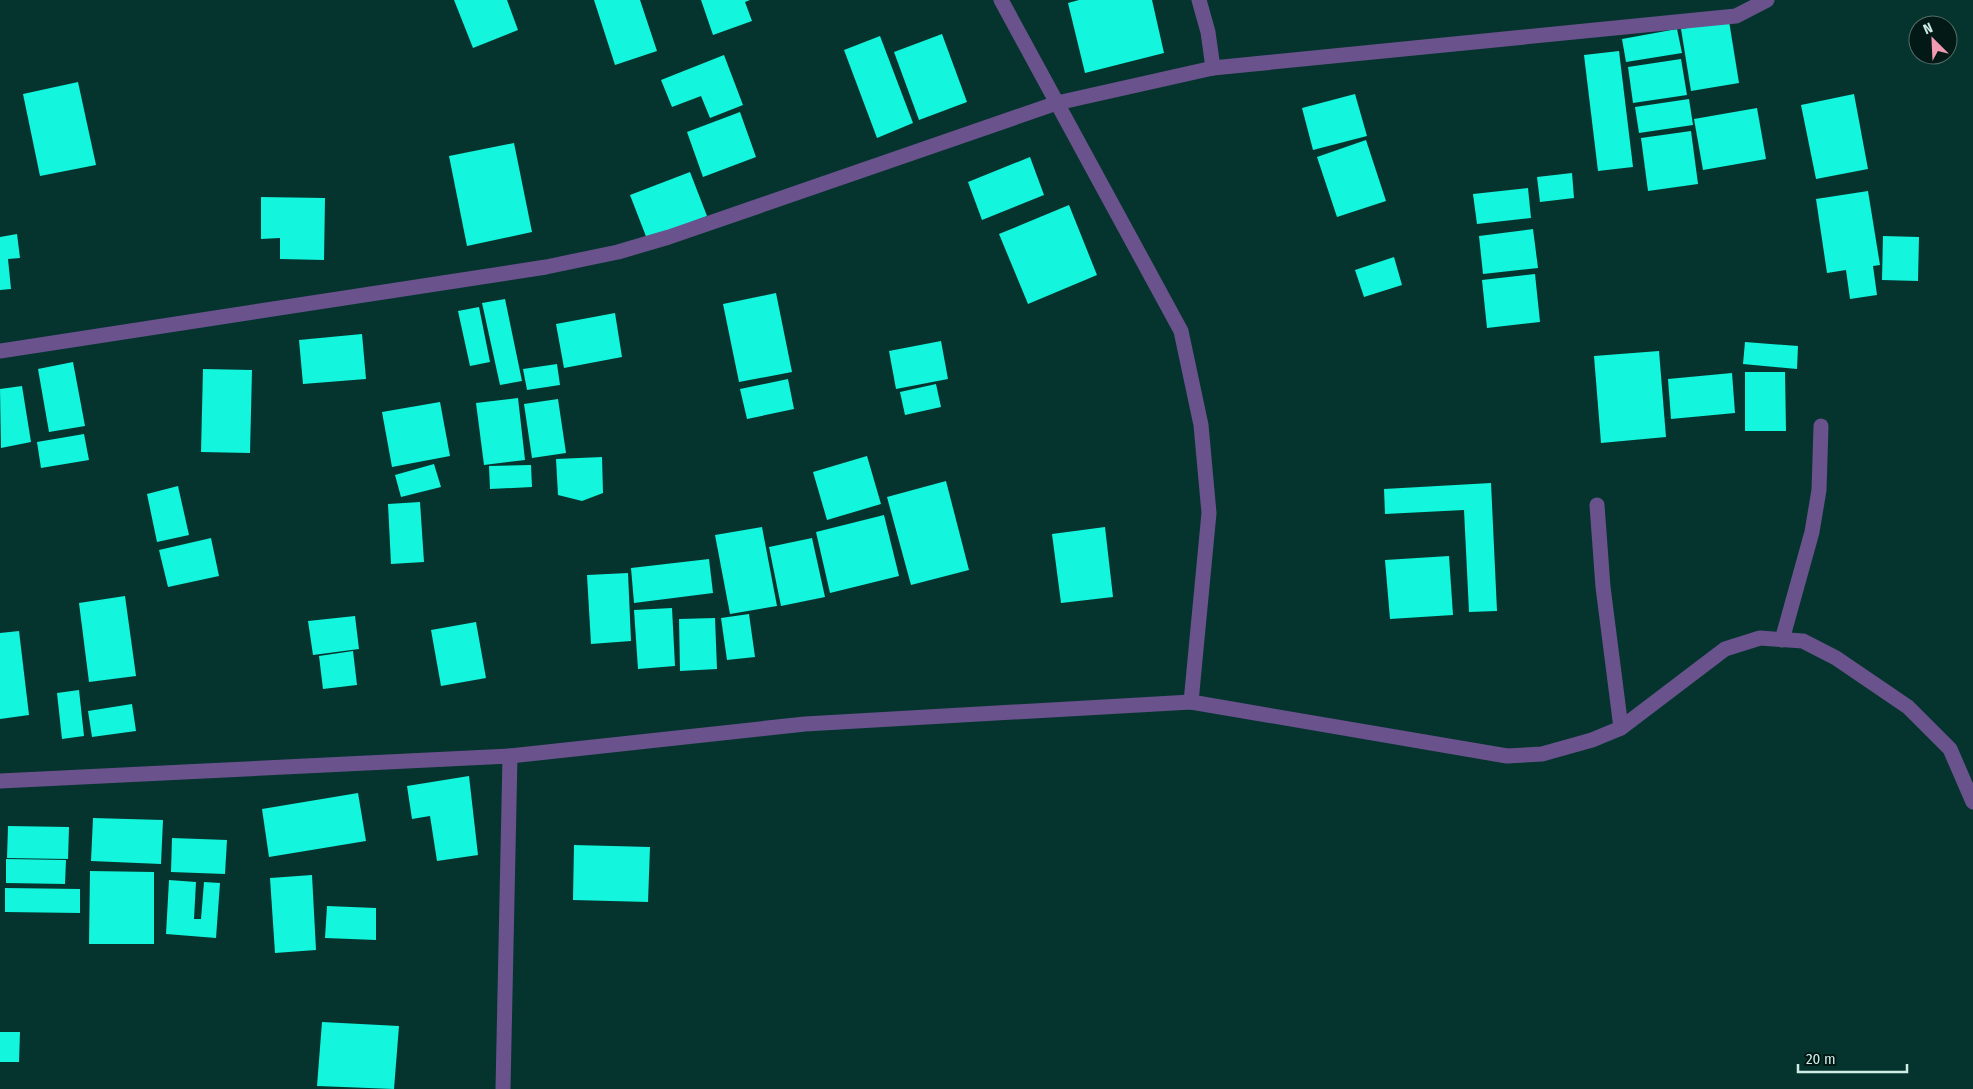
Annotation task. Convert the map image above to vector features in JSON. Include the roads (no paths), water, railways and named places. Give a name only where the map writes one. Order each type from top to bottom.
[{"type":"street","points":[[1001,0],[1182,331],[1201,426],[1209,512],[1191,702]]},
{"type":"street","points":[[1199,0],[1208,32],[1212,68]]},
{"type":"street","points":[[0,351],[546,267],[618,252],[669,237],[1057,103],[1212,68],[1736,16],[1767,0]]},
{"type":"street","points":[[1782,640],[1812,532],[1819,490],[1821,426]]},
{"type":"street","points":[[1597,505],[1603,587],[1621,728]]},
{"type":"street","points":[[0,781],[510,756],[805,724],[1191,702],[1507,756],[1542,754],[1592,740],[1621,728],[1726,649],[1760,638],[1803,641],[1836,658],[1908,708],[1950,749],[1973,802]]},
{"type":"street","points":[[502,1089],[510,756]]}]
